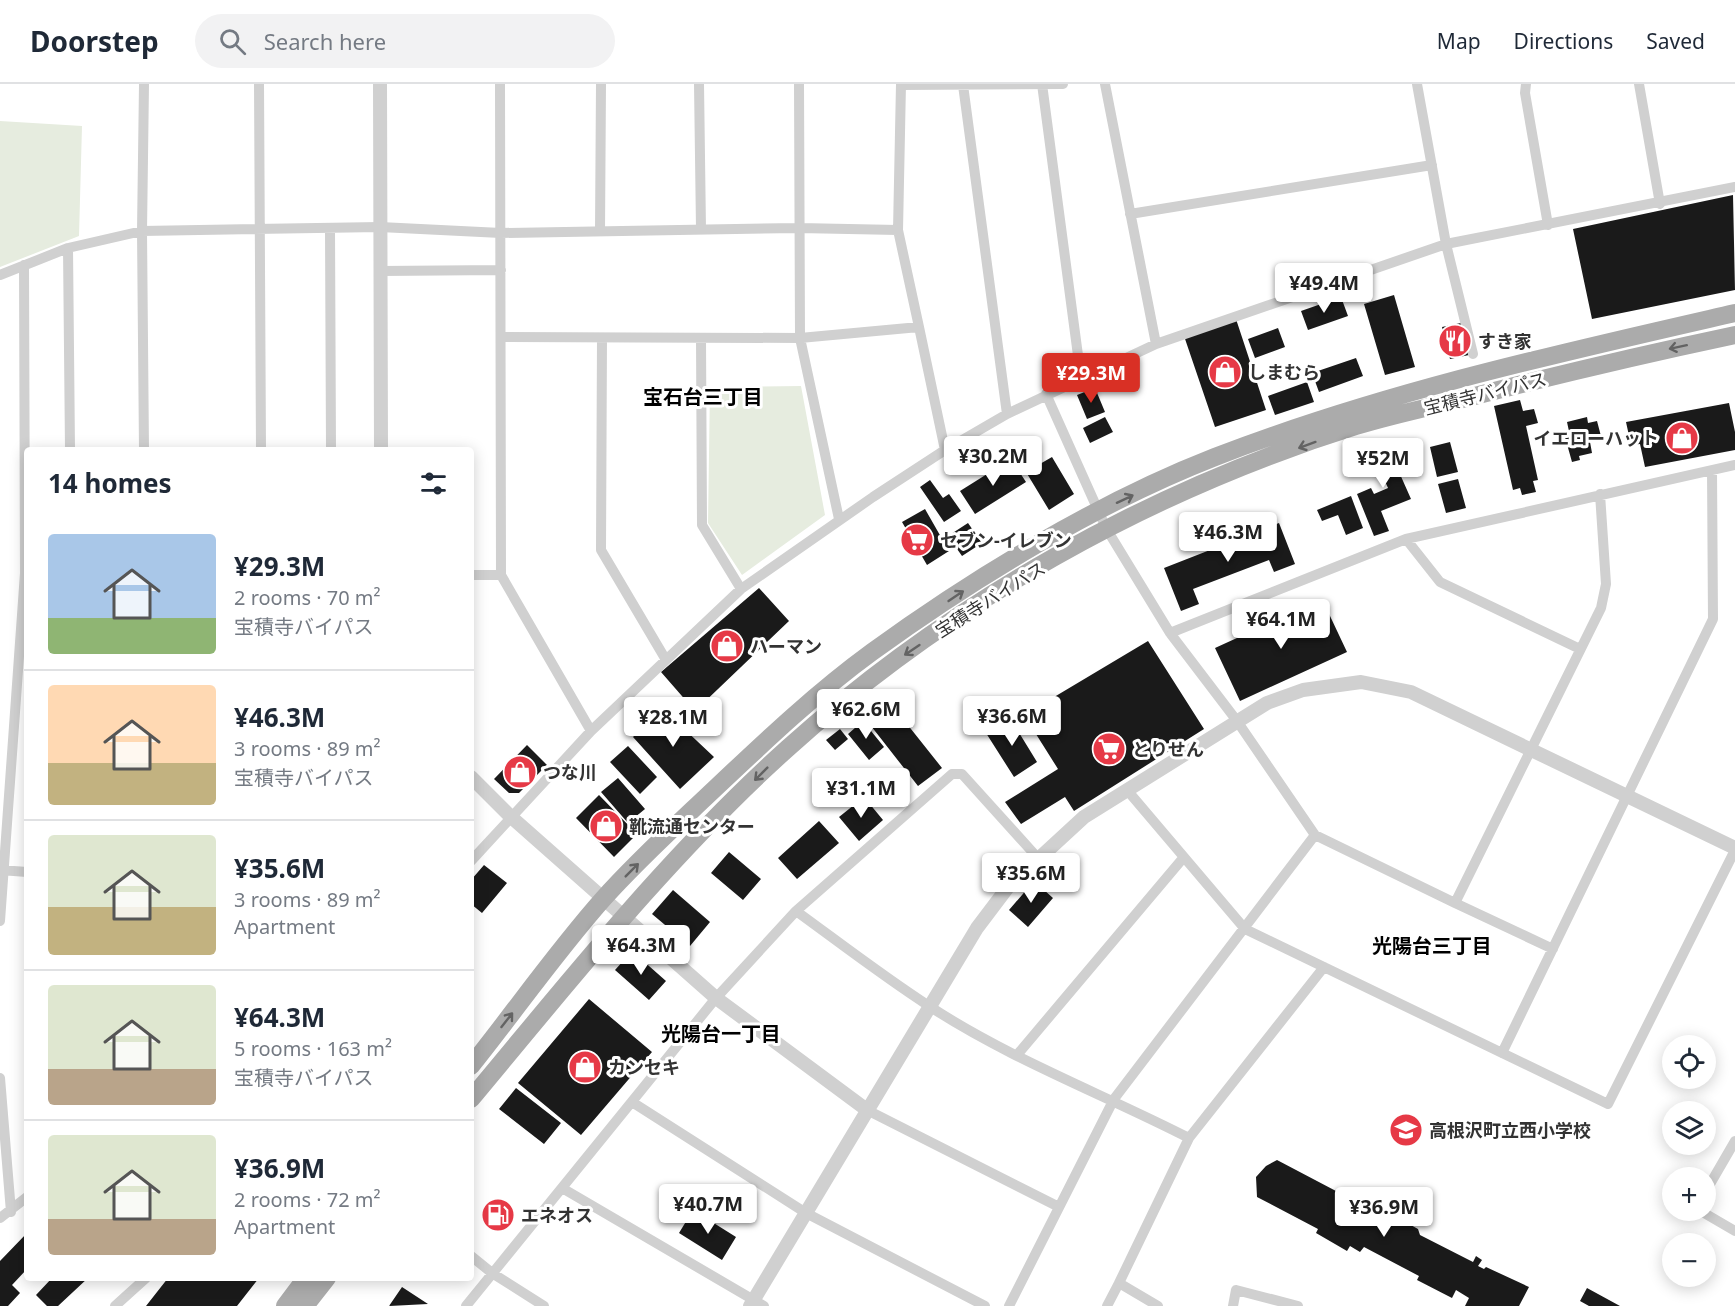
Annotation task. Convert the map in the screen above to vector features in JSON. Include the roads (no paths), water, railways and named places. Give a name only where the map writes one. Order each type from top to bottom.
[{"type":"main road","name":"宝積寺バイパス","points":[[474,1062],[603,900],[772,735],[871,653],[986,576],[1098,511],[1212,458],[1350,409],[1606,342],[1735,313]]},
{"type":"main road","name":"宝積寺バイパス","points":[[474,1095],[623,916],[788,748],[885,668],[996,592],[1106,528],[1217,477],[1356,426],[1618,359],[1735,335]]},
{"type":"main road","points":[[285,1306],[304,1281]]},
{"type":"main road","points":[[305,1306],[325,1281]]},
{"type":"street","points":[[144,84],[142,231],[144,447]]},
{"type":"street","points":[[259,84],[261,447]]},
{"type":"street","points":[[380,84],[381,447]]},
{"type":"street","points":[[500,84],[501,575],[591,731]]},
{"type":"street","points":[[600,231],[601,84]]},
{"type":"street","points":[[699,84],[701,229]]},
{"type":"street","points":[[799,84],[800,338],[838,519]]},
{"type":"street","points":[[1042,84],[1081,378]]},
{"type":"street","points":[[945,450],[898,230],[901,85],[1063,84]]},
{"type":"street","points":[[1105,84],[1156,344]]},
{"type":"street","points":[[1417,84],[1446,244],[1473,354]]},
{"type":"street","points":[[1526,84],[1525,93],[1548,225]]},
{"type":"street","points":[[1639,84],[1660,204]]},
{"type":"street","points":[[963,85],[1007,414]]},
{"type":"street","points":[[1130,214],[1432,165]]},
{"type":"street","points":[[474,858],[591,731],[741,589],[838,519],[945,450],[1007,414],[1156,344],[1446,244],[1660,204],[1735,187]]},
{"type":"street","points":[[0,274],[68,248],[142,231],[380,227],[501,233],[800,228],[898,230]]},
{"type":"street","points":[[330,229],[331,447]]},
{"type":"street","points":[[68,248],[69,447]]},
{"type":"street","points":[[24,265],[25,447]]},
{"type":"street","points":[[381,271],[501,270]]},
{"type":"street","points":[[501,337],[800,338],[919,327]]},
{"type":"street","points":[[602,338],[601,550],[666,660]]},
{"type":"street","points":[[702,338],[702,525],[741,589]]},
{"type":"street","points":[[1046,394],[1106,528],[1170,633],[1237,721],[1315,835],[1554,949]]},
{"type":"street","points":[[1170,633],[1406,539],[1735,465]]},
{"type":"street","points":[[1502,1053],[1713,620],[1712,470]]},
{"type":"street","points":[[1455,903],[1601,608],[1606,584],[1600,494]]},
{"type":"street","points":[[1406,539],[1440,582],[1580,649]]},
{"type":"street","points":[[474,575],[501,575]]},
{"type":"street","points":[[0,921],[24,598]]},
{"type":"street","points":[[562,1188],[756,1304],[867,1110],[977,928],[1008,886],[1037,857],[1084,817],[1127,790],[1237,721],[1267,703],[1303,690],[1361,682],[1411,692],[1735,849],[1608,1104],[1245,928],[1127,790]]},
{"type":"street","points":[[466,1306],[716,998],[796,911],[952,774],[962,774],[1037,857]]},
{"type":"street","points":[[474,780],[510,816],[603,900],[716,998],[867,1110],[1059,1207]]},
{"type":"street","points":[[1009,1306],[1114,1099],[1315,835]]},
{"type":"street","points":[[1017,1055],[1184,857]]},
{"type":"street","points":[[2,871],[24,872]]},
{"type":"street","points":[[796,911],[930,1007],[1017,1055],[1114,1099],[1189,1138]]},
{"type":"street","points":[[1107,1306],[1189,1138],[1324,967]]},
{"type":"street","points":[[0,1078],[11,1212]]},
{"type":"street","points":[[632,1102],[806,1213],[986,1306]]},
{"type":"street","points":[[1716,1174],[1735,1141]]},
{"type":"street","points":[[0,1218],[11,1212],[24,1200]]},
{"type":"street","points":[[1716,1220],[1735,1231]]},
{"type":"street","points":[[474,1258],[492,1273],[544,1306]]},
{"type":"street","points":[[115,1306],[143,1281]]},
{"type":"street","points":[[1119,1283],[1158,1306]]},
{"type":"street","points":[[1233,1306],[1236,1290],[1298,1306]]},
{"type":"place","name":"すき家","points":[[1455,341]]},
{"type":"place","name":"しまむら","points":[[1225,372]]},
{"type":"place","name":"イエローハット","points":[[1682,438]]},
{"type":"place","name":"セブン-イレブン","points":[[917,540]]},
{"type":"place","name":"ハーマン","points":[[727,646]]},
{"type":"place","name":"とりせん","points":[[1109,749]]},
{"type":"place","name":"つな川","points":[[520,772]]},
{"type":"place","name":"靴流通センター","points":[[606,826]]},
{"type":"place","name":"カンセキ","points":[[585,1067]]},
{"type":"place","name":"高根沢町立西小学校","points":[[1406,1130]]},
{"type":"place","name":"エネオス","points":[[498,1215]]},
{"type":"district","name":"宝石台三丁目","points":[[703,396]]},
{"type":"district","name":"光陽台三丁目","points":[[1432,945]]},
{"type":"district","name":"光陽台一丁目","points":[[721,1033]]}]
